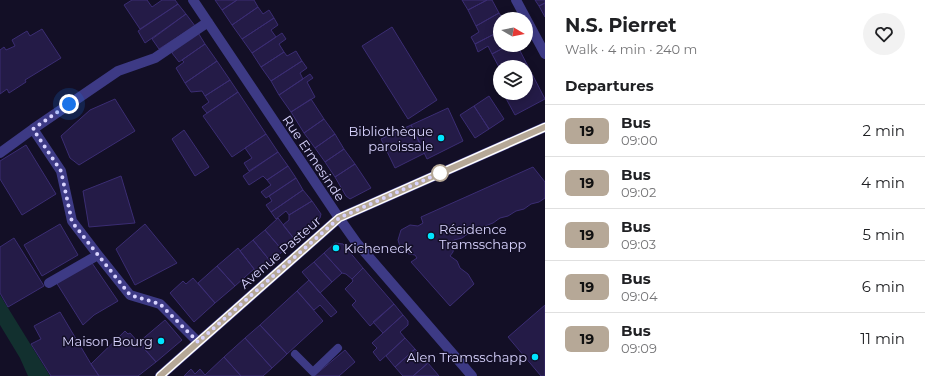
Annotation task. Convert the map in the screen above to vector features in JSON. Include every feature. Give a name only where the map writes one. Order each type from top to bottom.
[{"type":"street","name":"Rue Ermesinde","points":[[193,0],[356,242],[472,376]]},
{"type":"street","points":[[516,0],[545,54]]},
{"type":"street","points":[[0,153],[118,71],[155,58],[208,22]]},
{"type":"street","name":"Avenue Pasteur","points":[[160,376],[339,218],[545,127]]},
{"type":"street","points":[[33,129],[61,171],[72,222],[130,295],[160,304],[198,342]]},
{"type":"street","points":[[49,283],[98,255]]},
{"type":"lane","points":[[295,354],[313,372],[338,348]]},
{"type":"green space","points":[[0,295],[50,376],[28,376],[20,358],[0,325]]},
{"type":"building","points":[[132,0],[147,0],[152,7],[162,0],[175,0],[178,4],[140,29],[124,5]]},
{"type":"building","points":[[215,0],[237,0],[222,10]]},
{"type":"building","points":[[237,0],[254,0],[258,7],[232,25],[222,10]]},
{"type":"building","points":[[462,0],[487,0],[468,10]]},
{"type":"building","points":[[487,0],[492,0],[498,12],[493,12],[493,16],[476,26],[468,10]]},
{"type":"building","points":[[535,0],[545,0],[545,3],[539,6]]},
{"type":"building","points":[[545,3],[545,17],[539,6]]},
{"type":"building","points":[[178,4],[186,14],[145,43],[138,31]]},
{"type":"building","points":[[258,7],[263,14],[269,10],[274,18],[242,39],[232,25]]},
{"type":"building","points":[[186,14],[195,26],[159,49],[152,39]]},
{"type":"building","points":[[493,16],[493,35],[475,44],[471,37],[479,32],[476,26]]},
{"type":"building","points":[[274,18],[278,25],[271,30],[276,37],[252,53],[242,39]]},
{"type":"building","points":[[392,27],[437,100],[408,119],[362,46]]},
{"type":"building","points":[[42,29],[61,58],[25,80],[26,82],[9,93],[7,89],[0,94],[0,50],[4,47],[6,50],[15,46],[12,40],[27,31],[30,36]]},
{"type":"building","points":[[197,31],[205,44],[179,62],[172,53],[176,45]]},
{"type":"building","points":[[282,33],[286,39],[279,44],[284,52],[261,67],[252,53]]},
{"type":"building","points":[[493,35],[493,52],[496,52],[492,54],[488,46],[478,52],[475,44]]},
{"type":"building","points":[[205,44],[217,61],[185,83],[176,68],[184,62],[182,60]]},
{"type":"building","points":[[296,51],[302,61],[271,81],[261,67],[284,52],[287,56]]},
{"type":"building","points":[[496,52],[521,52],[525,60],[495,60],[492,54]]},
{"type":"building","points":[[217,61],[230,80],[205,96],[202,91],[191,92],[185,83]]},
{"type":"building","points":[[302,61],[307,68],[300,73],[303,79],[279,95],[271,81]]},
{"type":"building","points":[[310,74],[313,78],[307,82],[315,97],[291,112],[279,95]]},
{"type":"building","points":[[533,76],[545,99],[515,115],[507,100],[533,100]]},
{"type":"building","points":[[230,80],[238,92],[207,113],[202,107],[209,102],[205,96]]},
{"type":"building","points":[[238,92],[266,134],[232,157],[203,116]]},
{"type":"building","points":[[489,96],[504,119],[489,129],[474,106]]},
{"type":"building","points":[[115,99],[135,131],[79,165],[70,158],[61,136],[90,110]]},
{"type":"building","points":[[311,99],[324,119],[304,133],[291,112]]},
{"type":"building","points":[[474,106],[489,129],[475,138],[460,115]]},
{"type":"building","points":[[448,108],[463,141],[427,159],[411,125]]},
{"type":"building","points":[[324,119],[335,134],[315,148],[304,133]]},
{"type":"building","points":[[411,125],[425,153],[395,168],[381,139]]},
{"type":"building","points":[[184,130],[209,167],[195,176],[172,139]]},
{"type":"building","points":[[266,134],[278,152],[249,171],[244,163],[252,158],[245,148]]},
{"type":"building","points":[[335,134],[344,149],[325,162],[315,148]]},
{"type":"building","points":[[26,145],[56,194],[22,215],[0,179],[0,161]]},
{"type":"building","points":[[344,149],[355,164],[335,177],[325,162]]},
{"type":"building","points":[[278,152],[288,166],[267,180],[263,176],[249,185],[243,176]]},
{"type":"building","points":[[355,164],[371,188],[350,199],[346,196],[335,177]]},
{"type":"building","points":[[288,166],[296,178],[266,198],[261,192],[271,185],[267,180]]},
{"type":"building","name":"Résidence Tramsschapp","points":[[533,167],[545,182],[545,198],[524,209],[500,218],[478,231],[469,233],[462,238],[454,240],[453,252],[450,256],[457,261],[460,268],[468,274],[474,284],[450,306],[411,262],[417,258],[415,255],[405,253],[401,250],[398,240],[401,230],[410,225],[418,226],[423,223],[421,217]]},
{"type":"building","points":[[121,176],[135,223],[89,227],[83,191]]},
{"type":"building","points":[[296,178],[303,190],[271,212],[266,205],[272,201],[269,196]]},
{"type":"building","points":[[303,190],[312,201],[289,215],[286,211],[276,219],[271,212]]},
{"type":"building","points":[[312,201],[321,214],[320,218],[295,240],[283,225],[289,220],[289,215]]},
{"type":"building","points":[[278,218],[295,240],[283,251],[265,230]]},
{"type":"building","points":[[60,224],[78,255],[42,276],[24,245]]},
{"type":"building","points":[[145,224],[177,263],[135,285],[116,249]]},
{"type":"building","points":[[265,230],[283,251],[271,262],[253,240]]},
{"type":"building","points":[[14,238],[44,286],[8,307],[0,293],[0,247]]},
{"type":"building","points":[[253,240],[271,262],[258,274],[240,251]]},
{"type":"building","points":[[335,243],[343,244],[363,268],[352,279],[346,274],[342,273],[324,253]]},
{"type":"building","points":[[238,248],[254,269],[235,286],[217,266]]},
{"type":"building","points":[[324,253],[342,273],[332,282],[314,262]]},
{"type":"building","points":[[314,262],[332,282],[320,293],[302,272]]},
{"type":"building","points":[[92,263],[118,301],[94,315],[83,325],[56,282]]},
{"type":"building","points":[[217,266],[235,286],[215,303],[198,283]]},
{"type":"building","points":[[363,268],[394,304],[370,326],[352,305],[356,301],[345,289]]},
{"type":"building","points":[[193,278],[215,303],[194,322],[170,293],[183,281],[186,284]]},
{"type":"building","points":[[309,280],[337,312],[331,317],[320,305],[314,310],[297,291]]},
{"type":"building","points":[[297,291],[323,321],[287,354],[260,325]]},
{"type":"building","points":[[394,304],[403,315],[383,333],[373,322]]},
{"type":"building","name":"Alen Tramsschapp","points":[[545,305],[545,376],[541,376],[508,337]]},
{"type":"building","points":[[60,312],[99,376],[51,376],[31,344],[41,339],[34,326]]},
{"type":"building","points":[[403,315],[408,321],[408,325],[400,332],[405,338],[380,361],[373,352],[377,348],[372,343]]},
{"type":"building","name":"Maison Bourg","points":[[165,320],[182,340],[156,362],[139,342]]},
{"type":"building","points":[[260,325],[287,354],[272,368],[245,338]]},
{"type":"building","points":[[125,331],[128,334],[130,333],[156,362],[138,376],[99,376],[91,364]]},
{"type":"building","points":[[245,338],[272,368],[263,376],[241,376],[224,357]]},
{"type":"building","points":[[405,338],[415,349],[395,367],[386,356]]},
{"type":"building","points":[[415,349],[428,363],[413,376],[403,376],[395,367]]},
{"type":"building","points":[[345,350],[355,362],[339,376],[314,376]]},
{"type":"building","points":[[224,357],[241,376],[184,376],[191,369],[195,374],[200,369],[205,375]]},
{"type":"building","points":[[428,363],[439,376],[413,376]]},
{"type":"bus line","name":"19","points":[[160,376],[339,218],[545,127]]},
{"type":"place","name":"Bibliothèque paroissale","points":[[441,138]]},
{"type":"place","name":"Résidence Tramsschapp","points":[[431,236]]},
{"type":"place","name":"Kicheneck","points":[[336,248]]},
{"type":"place","name":"Maison Bourg","points":[[161,341]]},
{"type":"place","name":"Alen Tramsschapp","points":[[535,357]]},
{"type":"route","points":[[69,104],[33,129],[61,171],[72,222],[130,295],[160,304],[198,342],[339,218],[440,173]]}]
